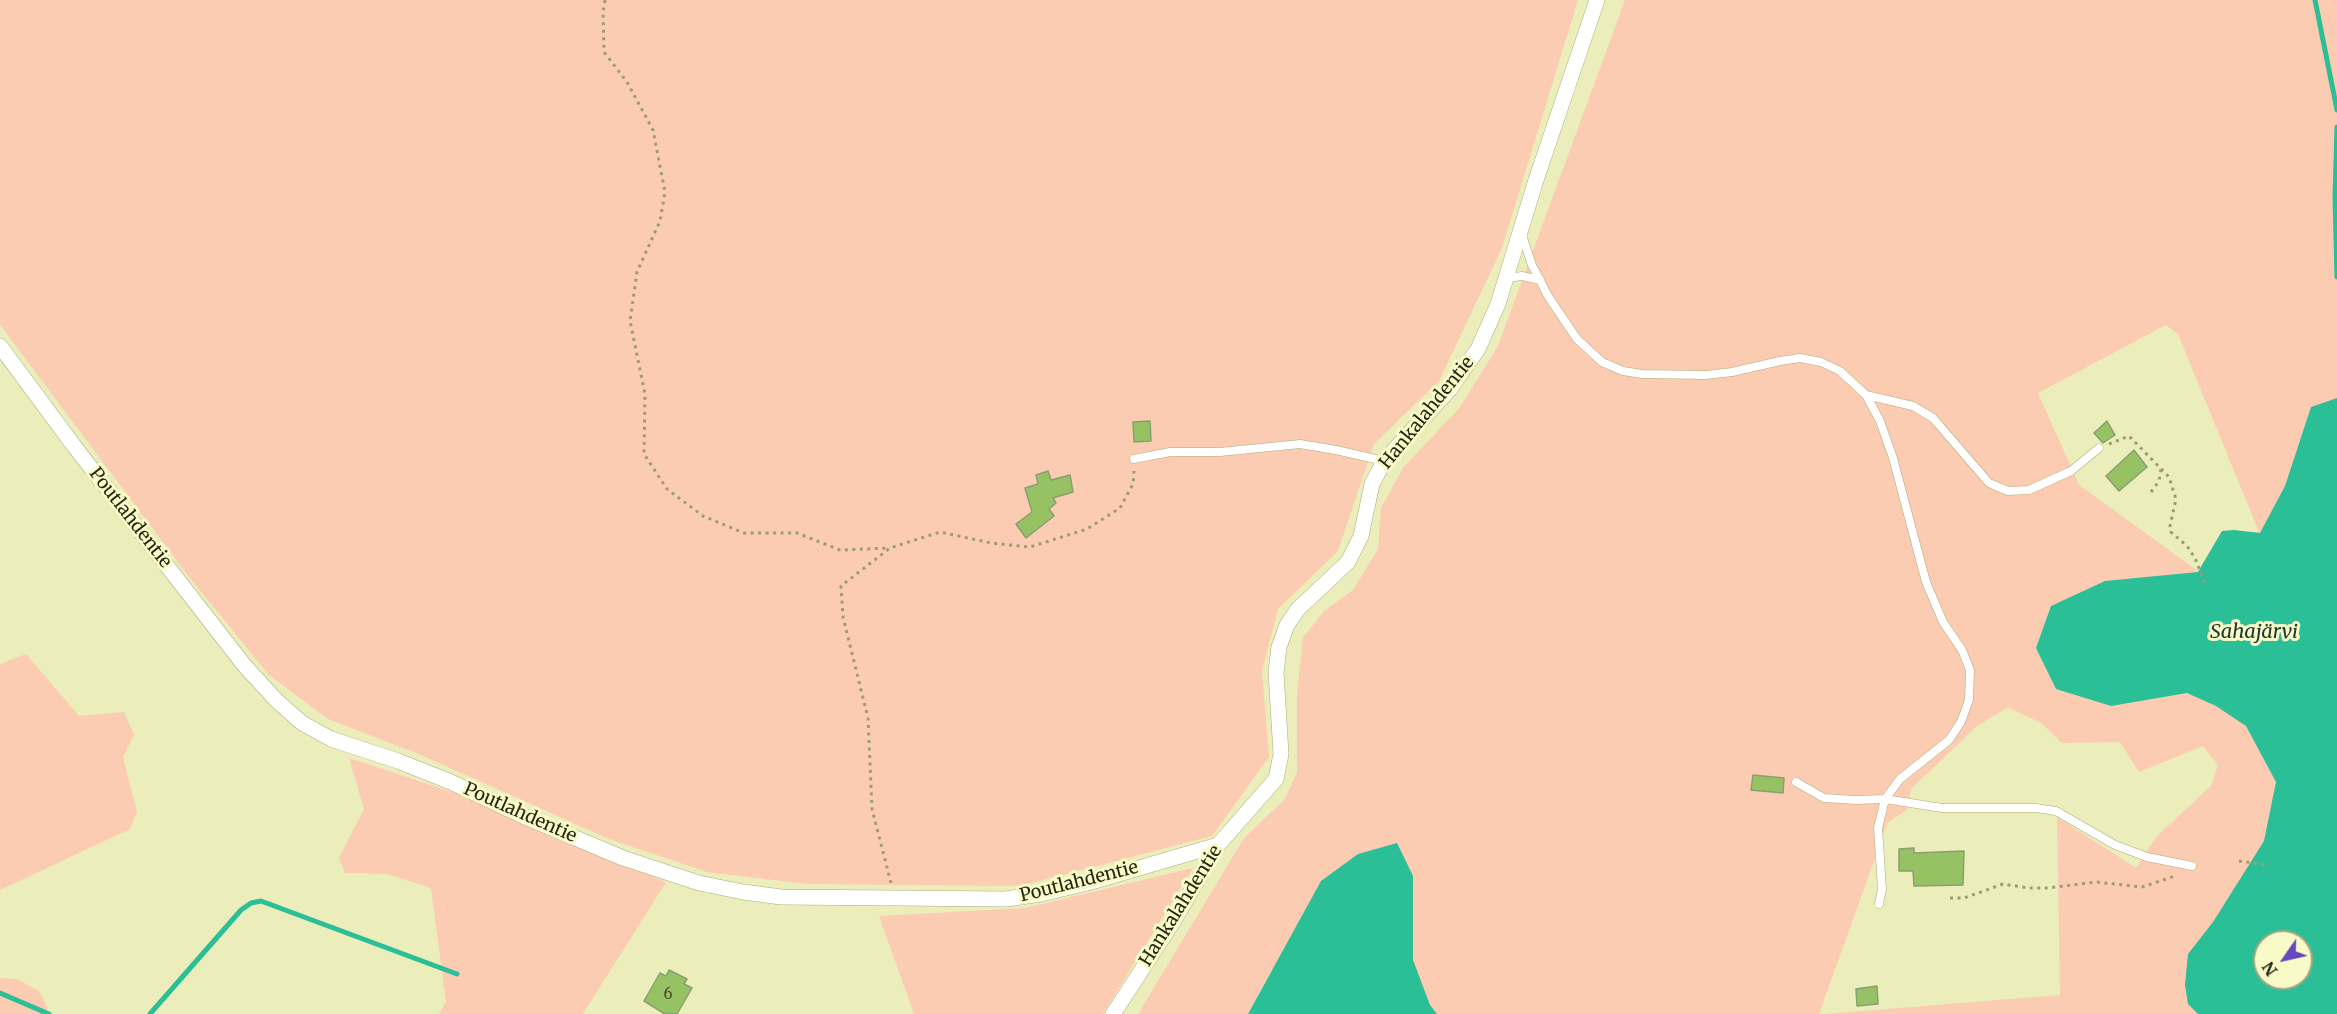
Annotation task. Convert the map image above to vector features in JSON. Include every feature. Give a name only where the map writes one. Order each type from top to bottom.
[{"type":"street","name":"Hankalahdentie","points":[[1113,1014],[1173,922],[1218,845],[1276,779],[1281,754],[1276,672],[1279,647],[1287,625],[1298,609],[1348,562],[1361,536],[1372,484],[1384,461],[1450,389],[1478,349],[1498,304],[1597,0]]},
{"type":"street","name":"Poutlahdentie","points":[[0,346],[209,621],[276,700],[302,723],[331,739],[398,761],[440,778],[623,858],[699,883],[781,897],[1006,899],[1041,894],[1218,845]]},
{"type":"lane","points":[[1520,231],[1548,296],[1577,339],[1602,362],[1623,371],[1642,374],[1706,375],[1800,358],[1821,362],[1840,371],[1866,396],[1880,421],[1893,458],[1926,582],[1943,622],[1962,650],[1970,670],[1969,700],[1961,722],[1949,740],[1900,779],[1885,799],[1878,828],[1882,889],[1879,904]]},
{"type":"lane","points":[[1506,278],[1522,276],[1540,280]]},
{"type":"lane","points":[[1866,396],[1913,406],[1933,417],[1989,483],[2008,491],[2029,490],[2071,471],[2099,448]]},
{"type":"lane","points":[[1134,459],[1170,452],[1220,452],[1300,444],[1384,461]]},
{"type":"lane","points":[[1796,782],[1824,798],[1885,799],[1942,808],[2036,808],[2056,811],[2115,845],[2148,857],[2192,866]]},
{"type":"path","points":[[605,0],[604,52],[627,82],[653,130],[665,192],[660,221],[637,272],[630,321],[645,394],[644,454],[667,489],[703,516],[744,533],[797,533],[840,550],[890,548],[940,532],[991,543],[1030,547],[1087,529],[1120,508],[1133,484],[1134,459]]},
{"type":"path","points":[[2099,448],[2129,436],[2169,477],[2176,499],[2170,526],[2171,532],[2187,546],[2195,558],[2206,586]]},
{"type":"path","points":[[2151,492],[2162,474],[2161,467]]},
{"type":"path","points":[[890,548],[841,586],[843,617],[868,718],[872,809],[895,899]]},
{"type":"path","points":[[2239,861],[2269,865]]},
{"type":"path","points":[[1950,898],[1964,898],[2003,884],[2048,888],[2096,882],[2142,887],[2171,879],[2192,866]]},
{"type":"shaded area","points":[[0,0],[1578,0],[1502,248],[1439,381],[1374,444],[1338,551],[1278,609],[1262,671],[1269,757],[1212,836],[1020,886],[807,884],[707,872],[609,839],[421,755],[328,719],[269,675],[189,577],[0,325]]},
{"type":"shaded area","points":[[1625,0],[2337,0],[2337,993],[2328,1014],[1824,1014],[2060,995],[2057,817],[2136,868],[2157,836],[2211,786],[2218,765],[2203,746],[2139,772],[2120,742],[2062,743],[2041,723],[2008,707],[1976,727],[1911,789],[1907,810],[1888,822],[1819,1014],[1313,1014],[1272,969],[1248,1014],[1138,1014],[1244,838],[1285,799],[1297,772],[1297,693],[1303,638],[1324,611],[1353,590],[1378,549],[1381,508],[1403,468],[1460,407],[1498,346]],"holes":[[[2166,325],[2178,334],[2259,532],[2222,531],[2198,571],[2079,485],[2038,393]]]},
{"type":"shaded area","points":[[26,654],[79,716],[124,712],[134,735],[123,757],[137,812],[130,829],[0,890],[0,664]]},
{"type":"shaded area","points":[[349,758],[455,793],[666,882],[583,1014],[439,1014],[446,1002],[431,888],[387,874],[345,873],[339,858],[364,809]]},
{"type":"shaded area","points":[[1193,868],[1103,1014],[914,1014],[879,916],[1025,908]]},
{"type":"shaded area","points":[[0,978],[17,979],[39,991],[48,1008],[43,1014],[0,1014]]},
{"type":"water","name":"Sahajärvi","points":[[2337,398],[2337,1014],[2198,1014],[2188,1004],[2185,985],[2188,954],[2213,922],[2264,841],[2276,782],[2246,726],[2216,706],[2187,693],[2111,706],[2056,689],[2036,648],[2051,606],[2105,581],[2198,572],[2222,531],[2260,533],[2285,486],[2311,407]]},
{"type":"water","points":[[1397,843],[1413,876],[1413,960],[1430,1005],[1437,1014],[1248,1014],[1321,881],[1358,854]]},
{"type":"building","points":[[1150,421],[1151,441],[1134,442],[1133,422]]},
{"type":"building","points":[[2107,421],[2115,435],[2103,443],[2094,433]]},
{"type":"building","points":[[2134,450],[2147,467],[2119,491],[2106,476]]},
{"type":"building","points":[[1048,471],[1051,480],[1070,475],[1073,492],[1053,498],[1056,503],[1049,509],[1054,516],[1026,538],[1016,524],[1032,512],[1025,488],[1038,484],[1036,475]]},
{"type":"building","points":[[1753,775],[1784,778],[1783,793],[1751,790]]},
{"type":"building","points":[[1914,848],[1914,853],[1964,851],[1963,885],[1914,886],[1913,871],[1899,871],[1899,849]]},
{"type":"building","points":[[669,970],[687,979],[684,984],[692,988],[677,1014],[665,1014],[644,1001],[660,973],[666,976]]},
{"type":"building","points":[[1877,986],[1878,1004],[1857,1006],[1856,989]]},
{"type":"waterway","points":[[2315,0],[2337,110]]},
{"type":"waterway","points":[[2337,127],[2335,197],[2337,277]]},
{"type":"waterway","points":[[150,1014],[241,910],[251,903],[261,901],[457,974]]},
{"type":"waterway","points":[[0,993],[49,1014]]}]
